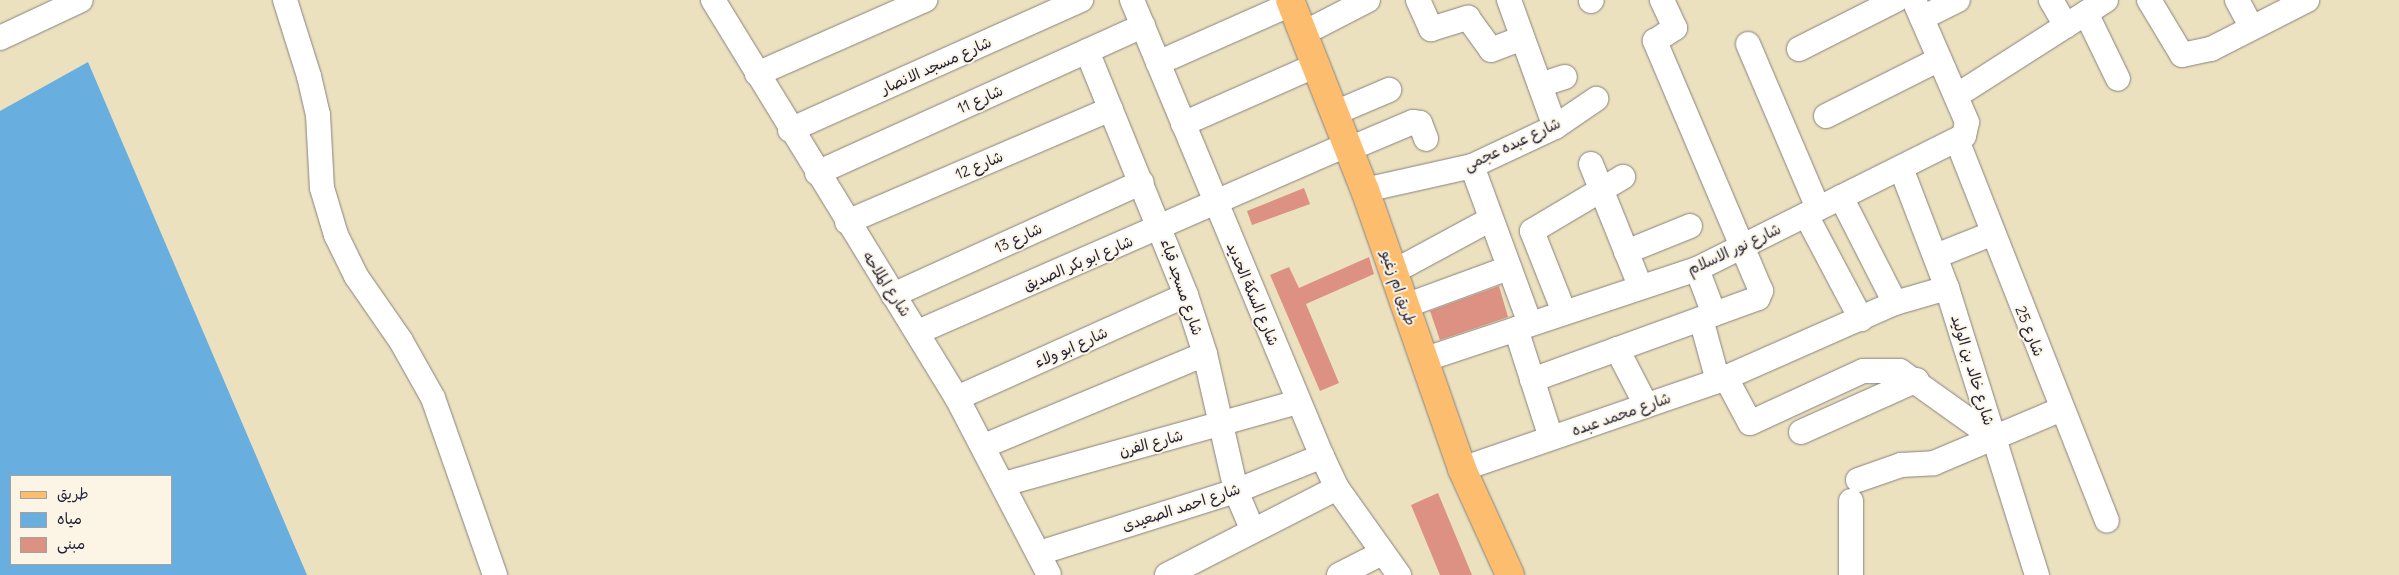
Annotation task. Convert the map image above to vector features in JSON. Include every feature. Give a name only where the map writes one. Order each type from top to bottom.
[{"type":"main road","name":"طريق ام زغيو","points":[[1291,2],[1365,190],[1462,469],[1510,575]]},
{"type":"street","points":[[0,38],[81,0]]},
{"type":"street","points":[[285,0],[313,92],[322,188],[336,235],[356,276],[401,341],[433,398],[495,575]]},
{"type":"street","points":[[757,74],[925,0]]},
{"type":"street","name":"شارع مسجد الانصار","points":[[790,130],[1081,0]]},
{"type":"street","points":[[1304,33],[1368,0]]},
{"type":"street","points":[[1418,0],[1431,29],[1468,18],[1491,50],[1522,38]]},
{"type":"street","points":[[1509,0],[1555,127]]},
{"type":"street","points":[[1532,380],[1760,295],[1761,287],[1744,245],[1655,41],[1674,28],[1662,0]]},
{"type":"street","points":[[1799,49],[1896,0]]},
{"type":"street","points":[[1918,9],[1958,0]]},
{"type":"street","points":[[2051,0],[2066,26]]},
{"type":"street","points":[[1956,96],[2106,0]]},
{"type":"street","points":[[2149,0],[2178,52],[2211,49],[2251,26],[2307,0]]},
{"type":"street","points":[[2237,0],[2251,26]]},
{"type":"street","name":"شارع الملاحه","points":[[721,2],[757,74],[790,130],[918,332],[957,398],[1004,484],[1049,575]]},
{"type":"street","points":[[1158,63],[1291,2]]},
{"type":"street","name":"شارع السكة الحديد","points":[[1140,8],[1158,63],[1322,456],[1337,488],[1382,553],[1400,575]]},
{"type":"street","name":"شارع 11","points":[[817,172],[1087,51],[1140,8]]},
{"type":"street","name":"شارع 25","points":[[1918,9],[1956,96],[1962,131],[1991,234],[2107,520]]},
{"type":"street","points":[[2086,13],[2118,79]]},
{"type":"street","points":[[1748,44],[1812,212],[1861,319]]},
{"type":"street","name":"شارع مسجد قباء","points":[[1087,51],[1161,227],[1186,295],[1205,354],[1236,491],[1252,531]]},
{"type":"street","points":[[1826,116],[1940,59]]},
{"type":"street","points":[[1183,124],[1317,65]]},
{"type":"street","points":[[1540,85],[1565,77]]},
{"type":"street","points":[[1335,113],[1389,90]]},
{"type":"street","name":"شارع عبده عجمى","points":[[1365,190],[1472,166],[1555,127],[1596,99]]},
{"type":"street","name":"شارع 12","points":[[847,222],[1112,109]]},
{"type":"street","name":"شارع ابو بكر الصديق","points":[[918,332],[1215,203],[1412,122],[1420,123],[1426,139]]},
{"type":"street","name":"شارع نور الاسلام","points":[[1423,360],[1640,286],[1697,269],[1901,168],[1962,131]]},
{"type":"street","points":[[1591,164],[1640,286]]},
{"type":"street","points":[[1472,166],[1509,268],[1523,326],[1532,380],[1551,438]]},
{"type":"street","name":"شارع خالد بن الوليد","points":[[1901,168],[1947,288],[2037,575]]},
{"type":"street","points":[[1564,312],[1532,234],[1535,228],[1623,177]]},
{"type":"street","name":"شارع 13","points":[[893,295],[1142,182]]},
{"type":"street","points":[[1841,197],[1895,303]]},
{"type":"street","points":[[1393,272],[1490,219]]},
{"type":"street","points":[[1626,252],[1690,226]]},
{"type":"street","points":[[1936,256],[1991,234]]},
{"type":"street","points":[[1405,306],[1509,268]]},
{"type":"street","points":[[1697,269],[1722,379],[1750,423],[1863,371],[1882,368],[1918,380],[1994,438]]},
{"type":"street","name":"شارع محمد عبده","points":[[1462,469],[1722,379],[1895,303],[1947,288]]},
{"type":"street","name":"شارع ابو ولاء","points":[[957,398],[1186,295]]},
{"type":"street","points":[[1617,349],[1646,405]]},
{"type":"street","points":[[984,446],[1205,354]]},
{"type":"street","points":[[1801,432],[1918,380]]},
{"type":"street","name":"شارع الفرن","points":[[1004,484],[1298,402]]},
{"type":"street","points":[[1851,575],[1854,490],[1901,465],[1934,463],[2062,409]]},
{"type":"street","name":"شارع احمد الصعيدى","points":[[1039,553],[1236,491],[1322,456]]},
{"type":"street","points":[[1167,575],[1337,488]]},
{"type":"street","points":[[1339,575],[1382,553]]},
{"type":"water","points":[[88,62],[307,575],[0,575],[0,111]]},
{"type":"building","points":[[1304,188],[1310,204],[1252,225],[1247,211]]},
{"type":"building","points":[[1369,257],[1374,274],[1306,304],[1339,383],[1320,391],[1270,275],[1289,267],[1299,288]]},
{"type":"building","points":[[1499,286],[1508,317],[1440,340],[1430,311]]},
{"type":"building","points":[[1438,493],[1472,575],[1440,575],[1411,505]]}]
